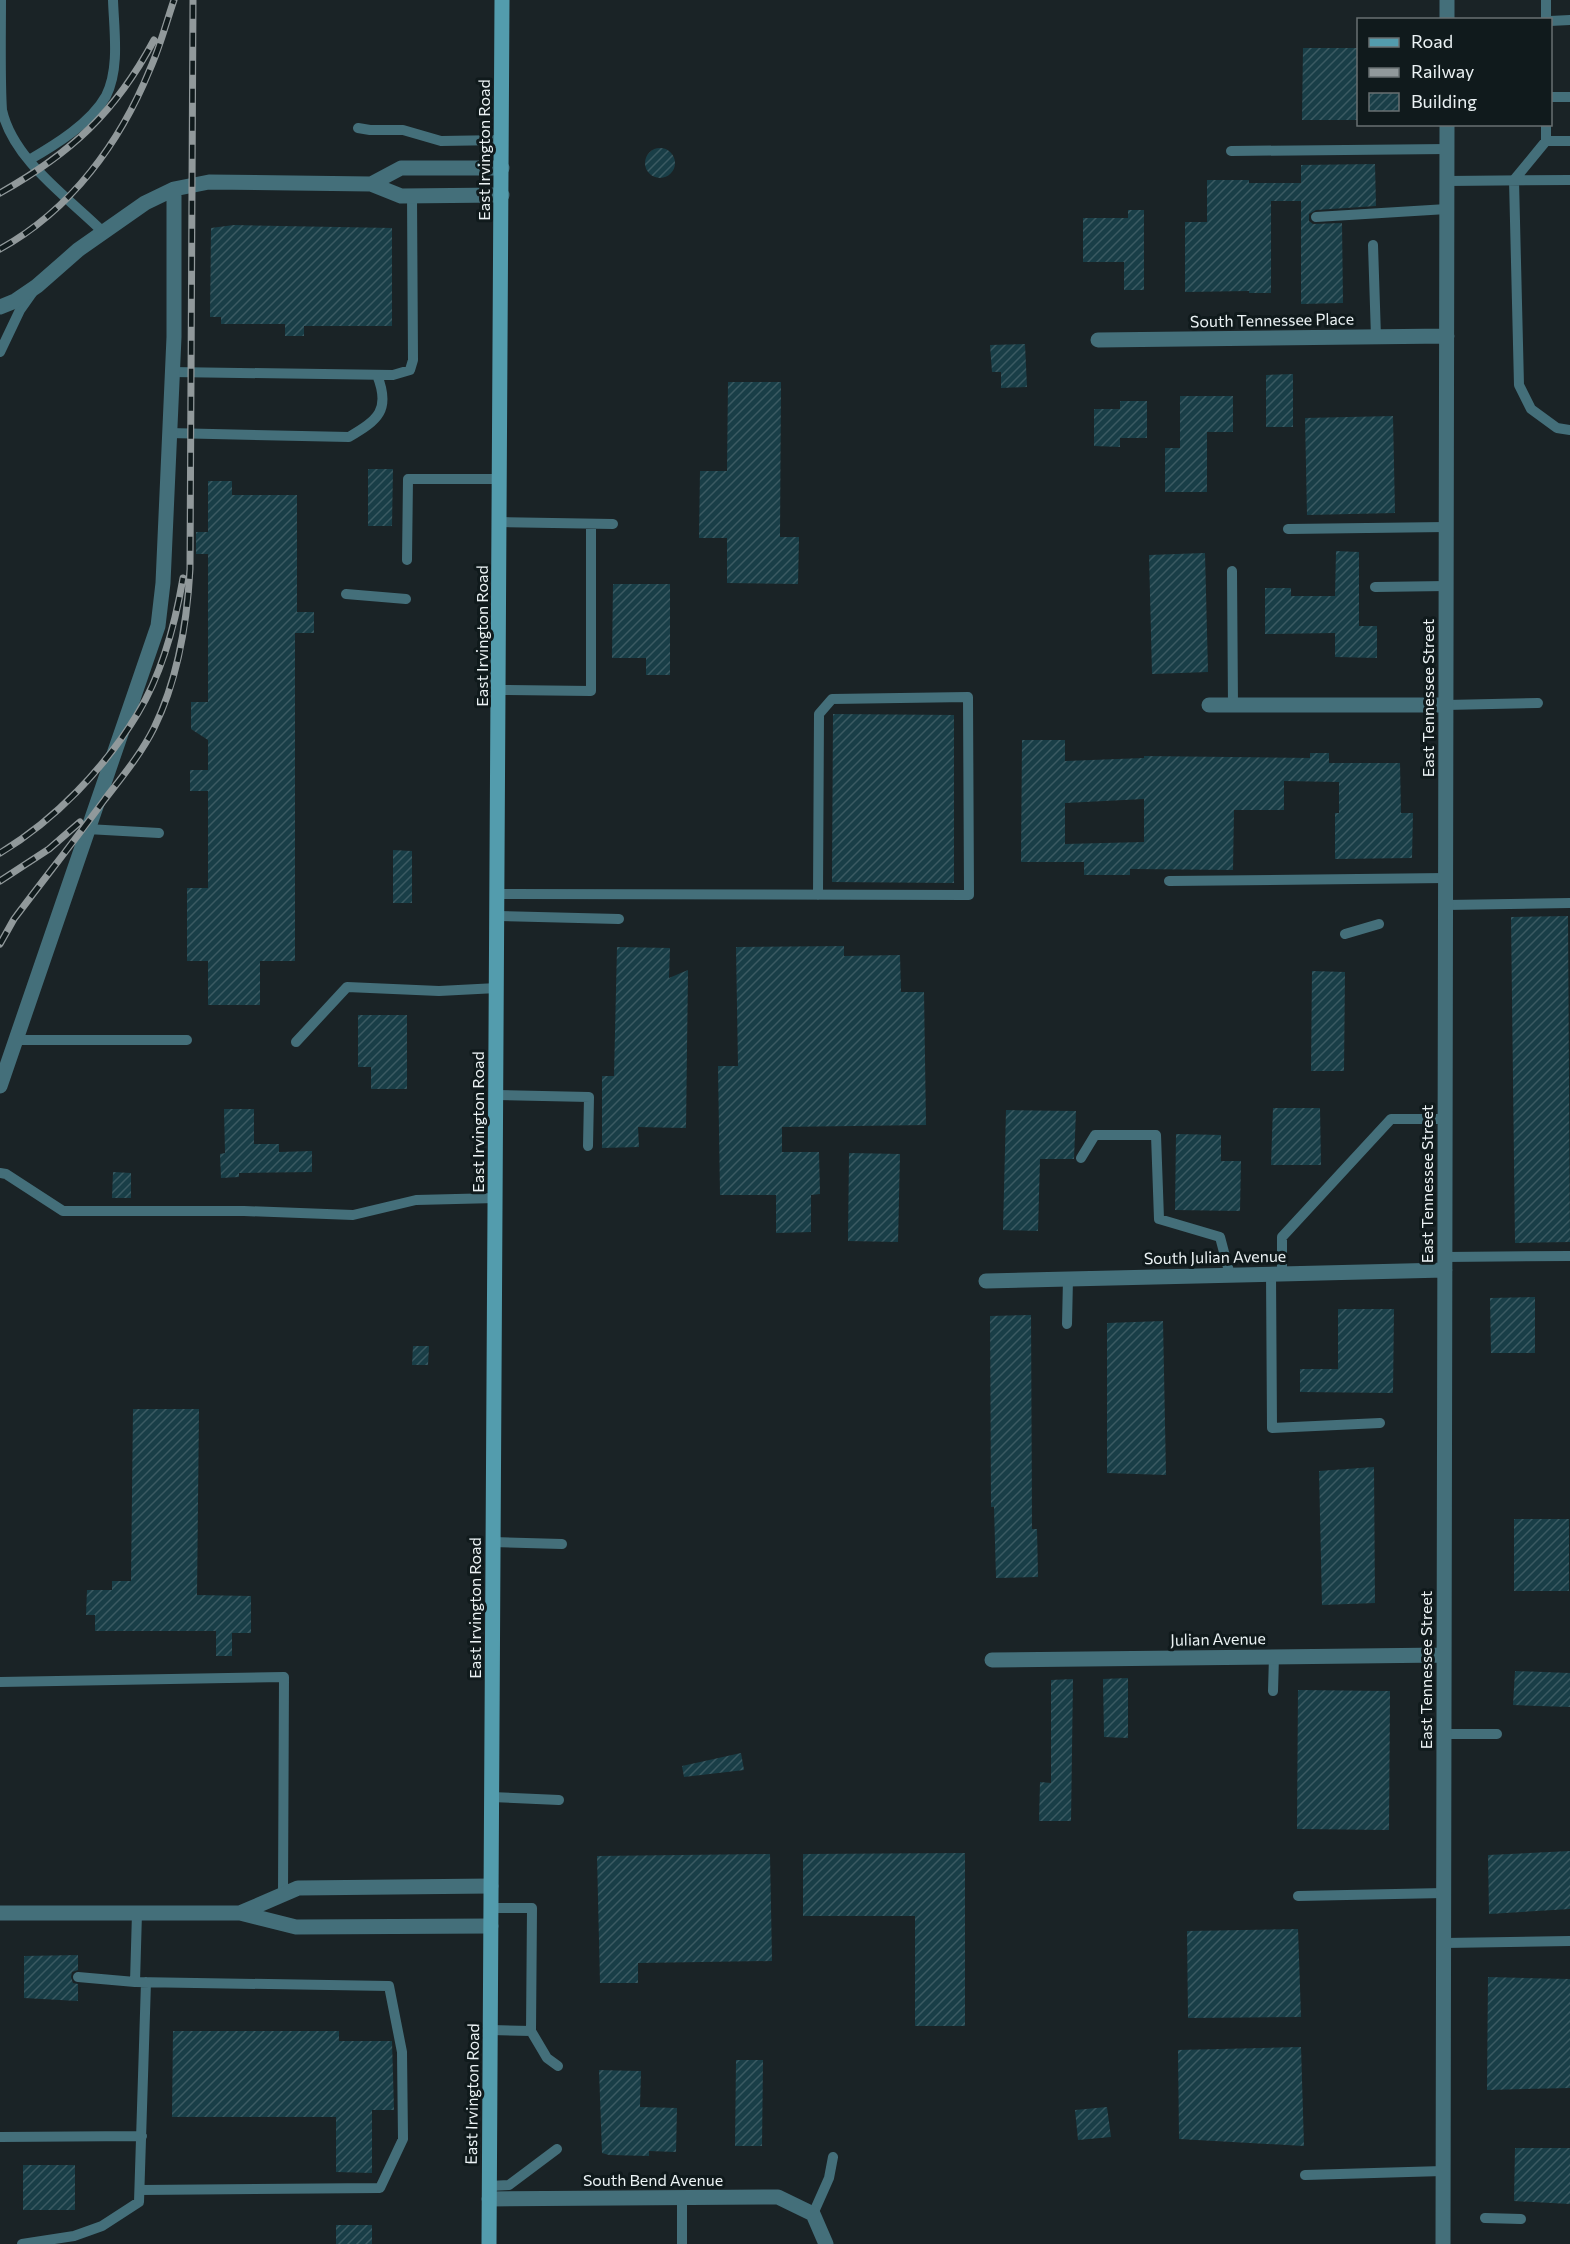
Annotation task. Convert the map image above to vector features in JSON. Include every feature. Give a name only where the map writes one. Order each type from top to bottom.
[{"type":"street","name":"East Irvington Road","points":[[489,2244],[502,0]]},
{"type":"street","points":[[1447,0],[1447,18]]},
{"type":"street","name":"East Tennessee Street","points":[[1443,2244],[1447,126]]},
{"type":"street","points":[[371,184],[400,168],[502,168]]},
{"type":"street","points":[[0,307],[15,301],[37,286],[78,250],[145,203],[174,189],[209,183],[371,184],[401,196],[502,195]]},
{"type":"street","points":[[0,1086],[158,626],[163,583],[172,372],[174,189]]},
{"type":"street","name":"South Tennessee Place","points":[[1098,340],[1447,336]]},
{"type":"street","points":[[1209,705],[1446,705]]},
{"type":"street","name":"South Julian Avenue","points":[[986,1281],[1276,1274],[1445,1263]]},
{"type":"street","name":"Julian Avenue","points":[[992,1660],[1444,1655]]},
{"type":"street","points":[[240,1913],[298,1888],[491,1886]]},
{"type":"street","points":[[0,1913],[240,1913],[296,1927],[490,1926]]},
{"type":"street","name":"South Bend Avenue","points":[[489,2192],[682,2198],[778,2197],[813,2214]]},
{"type":"street","points":[[813,2214],[826,2244]]},
{"type":"lane","points":[[1,0],[0,88],[2,111],[11,135],[29,160],[103,232]]},
{"type":"lane","points":[[29,160],[60,141],[95,111],[106,95],[115,56],[113,0]]},
{"type":"lane","points":[[1545,0],[1546,18]]},
{"type":"lane","points":[[1552,21],[1570,20]]},
{"type":"lane","points":[[1552,97],[1570,97]]},
{"type":"lane","points":[[1546,126],[1546,141],[1514,180],[1519,385],[1531,409],[1557,428],[1570,430]]},
{"type":"lane","points":[[358,128],[403,130],[441,141],[502,140]]},
{"type":"lane","points":[[1546,141],[1570,141]]},
{"type":"lane","points":[[1231,151],[1447,149]]},
{"type":"lane","points":[[1447,181],[1570,180]]},
{"type":"lane","points":[[172,372],[377,375],[410,370],[413,366],[412,195]]},
{"type":"lane","points":[[1316,217],[1447,209]]},
{"type":"lane","points":[[1373,245],[1376,337]]},
{"type":"lane","points":[[0,352],[20,310],[37,286]]},
{"type":"lane","points":[[169,433],[349,437],[371,423],[381,413],[382,387],[377,375]]},
{"type":"lane","points":[[407,560],[408,479],[501,479]]},
{"type":"lane","points":[[500,522],[613,524]]},
{"type":"lane","points":[[499,690],[591,691],[591,525]]},
{"type":"lane","points":[[1288,529],[1446,527]]},
{"type":"lane","points":[[1232,571],[1233,706]]},
{"type":"lane","points":[[1376,587],[1446,586]]},
{"type":"lane","points":[[346,594],[406,599]]},
{"type":"lane","points":[[498,894],[818,895],[969,895],[968,697],[832,699],[819,714],[818,895]]},
{"type":"lane","points":[[1446,705],[1538,703]]},
{"type":"lane","points":[[87,829],[159,833]]},
{"type":"lane","points":[[1169,881],[1446,878]]},
{"type":"lane","points":[[1446,905],[1570,903]]},
{"type":"lane","points":[[498,916],[619,920]]},
{"type":"lane","points":[[1345,934],[1379,924]]},
{"type":"lane","points":[[296,1042],[347,987],[439,991],[497,988]]},
{"type":"lane","points":[[16,1040],[187,1040]]},
{"type":"lane","points":[[496,1095],[589,1097],[588,1146]]},
{"type":"lane","points":[[1380,1423],[1272,1428],[1276,1274],[1282,1237],[1391,1119],[1445,1119]]},
{"type":"lane","points":[[1081,1158],[1095,1136],[1156,1136],[1160,1219],[1220,1237],[1230,1275]]},
{"type":"lane","points":[[0,1173],[6,1174],[63,1211],[244,1211],[353,1215],[416,1200],[496,1198]]},
{"type":"lane","points":[[1445,1263],[1570,1256]]},
{"type":"lane","points":[[1067,1324],[1068,1279]]},
{"type":"lane","points":[[493,1542],[562,1544]]},
{"type":"lane","points":[[1273,1691],[1274,1656]]},
{"type":"lane","points":[[0,1682],[284,1677],[283,1895]]},
{"type":"lane","points":[[1444,1734],[1497,1734]]},
{"type":"lane","points":[[491,1797],[559,1800]]},
{"type":"lane","points":[[1298,1896],[1444,1893]]},
{"type":"lane","points":[[491,1908],[532,1908],[531,2031],[547,2058],[558,2066]]},
{"type":"lane","points":[[22,2244],[74,2236],[102,2226],[140,2202],[141,1982],[137,1913]]},
{"type":"lane","points":[[1444,1943],[1570,1941]]},
{"type":"lane","points":[[78,1977],[141,1982],[389,1986],[402,2052],[403,2139],[380,2188],[140,2190]]},
{"type":"lane","points":[[491,2030],[531,2031]]},
{"type":"lane","points":[[0,2137],[142,2136]]},
{"type":"lane","points":[[489,2192],[509,2185],[557,2149]]},
{"type":"lane","points":[[813,2214],[829,2178],[833,2157]]},
{"type":"lane","points":[[1305,2175],[1443,2171]]},
{"type":"lane","points":[[682,2198],[682,2244]]},
{"type":"lane","points":[[1485,2218],[1521,2219]]},
{"type":"building","points":[[1303,48],[1357,48],[1357,120],[1302,120]]},
{"type":"building","points":[[660,148],[671,152],[675,163],[671,174],[660,178],[649,174],[645,163],[649,152]]},
{"type":"building","points":[[1375,164],[1376,206],[1316,210],[1309,214],[1309,221],[1313,224],[1342,223],[1343,303],[1301,304],[1301,201],[1271,201],[1271,293],[1185,292],[1185,222],[1207,222],[1207,180],[1301,183],[1301,165]]},
{"type":"building","points":[[1128,210],[1144,210],[1144,290],[1124,290],[1124,262],[1083,262],[1083,218],[1128,218]]},
{"type":"building","points":[[234,225],[392,228],[392,326],[304,326],[304,336],[285,336],[285,324],[221,324],[221,317],[210,317],[211,228]]},
{"type":"building","points":[[1025,344],[1027,387],[1001,388],[1001,372],[992,372],[990,345]]},
{"type":"building","points":[[1293,374],[1293,427],[1266,427],[1266,375]]},
{"type":"building","points":[[728,382],[781,382],[780,537],[799,537],[798,584],[727,583],[727,538],[699,538],[700,471],[727,471]]},
{"type":"building","points":[[1180,396],[1233,396],[1233,432],[1207,432],[1207,492],[1165,492],[1165,448],[1180,448]]},
{"type":"building","points":[[1120,401],[1147,401],[1147,438],[1120,438],[1120,447],[1094,446],[1094,409],[1120,409]]},
{"type":"building","points":[[1393,416],[1395,513],[1307,515],[1305,418]]},
{"type":"building","points":[[368,469],[393,469],[392,526],[368,526]]},
{"type":"building","points":[[208,481],[232,481],[232,495],[297,495],[297,612],[314,612],[314,633],[295,633],[295,961],[260,961],[260,1005],[208,1005],[208,961],[187,961],[187,888],[208,888],[208,791],[190,791],[190,770],[208,770],[208,740],[191,729],[191,702],[208,702],[208,554],[196,554],[196,532],[208,532]]},
{"type":"building","points":[[1336,551],[1359,552],[1359,626],[1377,626],[1377,658],[1335,657],[1335,633],[1265,634],[1265,588],[1291,588],[1291,596],[1335,596]]},
{"type":"building","points":[[1205,553],[1208,672],[1152,674],[1149,555]]},
{"type":"building","points":[[613,584],[670,584],[670,675],[646,675],[646,658],[612,658]]},
{"type":"building","points":[[833,714],[954,715],[954,883],[832,882]]},
{"type":"building","points":[[1022,740],[1065,740],[1065,761],[1144,758],[1144,756],[1310,758],[1310,753],[1329,753],[1329,763],[1400,763],[1401,813],[1413,813],[1412,858],[1335,859],[1335,813],[1339,813],[1339,782],[1284,781],[1284,810],[1234,810],[1233,870],[1130,869],[1130,875],[1084,875],[1084,862],[1021,862]],"holes":[[[1144,799],[1144,842],[1065,844],[1065,803]]]},
{"type":"building","points":[[393,850],[412,851],[412,903],[393,903]]},
{"type":"building","points":[[1568,916],[1570,1242],[1515,1243],[1511,917]]},
{"type":"building","points":[[844,946],[844,956],[900,955],[901,992],[924,992],[926,1125],[782,1127],[782,1152],[819,1152],[820,1194],[811,1195],[811,1232],[776,1233],[776,1195],[720,1195],[718,1066],[738,1066],[736,947]]},
{"type":"building","points":[[617,947],[670,948],[669,978],[688,970],[686,1128],[638,1127],[639,1147],[602,1148],[602,1076],[614,1076]]},
{"type":"building","points":[[1312,971],[1345,972],[1344,1071],[1311,1071]]},
{"type":"building","points":[[358,1015],[407,1015],[407,1089],[371,1089],[371,1067],[358,1067]]},
{"type":"building","points":[[1273,1108],[1320,1108],[1321,1165],[1271,1165]]},
{"type":"building","points":[[224,1109],[254,1109],[254,1144],[279,1144],[279,1152],[312,1151],[312,1172],[239,1173],[239,1177],[221,1178],[220,1154],[225,1153]]},
{"type":"building","points":[[1006,1110],[1076,1111],[1074,1159],[1040,1159],[1038,1231],[1003,1230]]},
{"type":"building","points":[[1176,1134],[1221,1135],[1221,1161],[1241,1161],[1240,1211],[1175,1210]]},
{"type":"building","points":[[849,1153],[900,1154],[898,1242],[848,1241]]},
{"type":"building","points":[[113,1172],[131,1173],[131,1198],[112,1198]]},
{"type":"building","points":[[1535,1297],[1535,1353],[1491,1353],[1490,1298]]},
{"type":"building","points":[[1338,1309],[1394,1309],[1393,1393],[1300,1392],[1300,1369],[1338,1369]]},
{"type":"building","points":[[1031,1315],[1032,1529],[1037,1529],[1038,1577],[996,1578],[994,1507],[991,1507],[990,1316]]},
{"type":"building","points":[[1163,1321],[1166,1475],[1107,1473],[1107,1323]]},
{"type":"building","points":[[413,1346],[429,1346],[428,1365],[412,1365]]},
{"type":"building","points":[[133,1409],[199,1409],[197,1595],[251,1596],[251,1633],[232,1633],[232,1656],[216,1656],[216,1631],[95,1631],[95,1615],[86,1615],[87,1590],[112,1590],[112,1581],[131,1581]]},
{"type":"building","points":[[1374,1467],[1375,1603],[1322,1605],[1319,1471]]},
{"type":"building","points":[[1514,1519],[1569,1519],[1569,1591],[1514,1591]]},
{"type":"building","points":[[1515,1671],[1570,1673],[1570,1707],[1513,1705]]},
{"type":"building","points":[[1128,1678],[1128,1738],[1104,1737],[1103,1679]]},
{"type":"building","points":[[1073,1679],[1071,1821],[1039,1821],[1040,1782],[1051,1783],[1051,1680]]},
{"type":"building","points":[[1298,1690],[1390,1691],[1389,1830],[1297,1829]]},
{"type":"building","points":[[741,1753],[744,1770],[684,1777],[682,1766]]},
{"type":"building","points":[[1570,1851],[1570,1909],[1489,1914],[1488,1855]]},
{"type":"building","points":[[965,1853],[965,2026],[915,2026],[915,1916],[803,1916],[803,1854]]},
{"type":"building","points":[[770,1854],[772,1961],[638,1963],[638,1983],[600,1983],[597,1856]]},
{"type":"building","points":[[1298,1929],[1301,2017],[1188,2018],[1187,1931]]},
{"type":"building","points":[[78,1955],[78,1970],[72,1972],[71,1977],[73,1983],[78,1984],[78,2001],[24,1998],[24,1956]]},
{"type":"building","points":[[1488,1977],[1570,1979],[1570,2088],[1487,2090]]},
{"type":"building","points":[[173,2031],[339,2031],[339,2041],[392,2041],[394,2110],[372,2110],[372,2173],[336,2172],[336,2117],[172,2117]]},
{"type":"building","points":[[1301,2047],[1304,2146],[1179,2139],[1178,2050]]},
{"type":"building","points":[[736,2060],[763,2060],[762,2146],[735,2146]]},
{"type":"building","points":[[599,2070],[641,2071],[640,2107],[677,2108],[676,2152],[649,2151],[649,2156],[602,2153]]},
{"type":"building","points":[[1107,2107],[1111,2137],[1078,2140],[1075,2110]]},
{"type":"building","points":[[1515,2148],[1570,2148],[1570,2204],[1514,2201]]},
{"type":"building","points":[[23,2165],[75,2165],[75,2210],[23,2210]]},
{"type":"building","points":[[336,2225],[372,2225],[372,2244],[336,2244]]},
{"type":"railway","points":[[0,249],[49,215],[71,194],[108,148],[138,96],[157,52],[174,0]]},
{"type":"railway","points":[[0,944],[14,919],[125,774],[143,747],[162,709],[180,651],[190,569],[193,0]]},
{"type":"railway","points":[[0,193],[49,162],[89,129],[123,89],[154,40]]},
{"type":"railway","points":[[0,853],[59,809],[94,773],[125,733],[146,698],[161,665],[172,631],[183,578]]},
{"type":"railway","points":[[0,881],[49,849],[80,822]]}]
